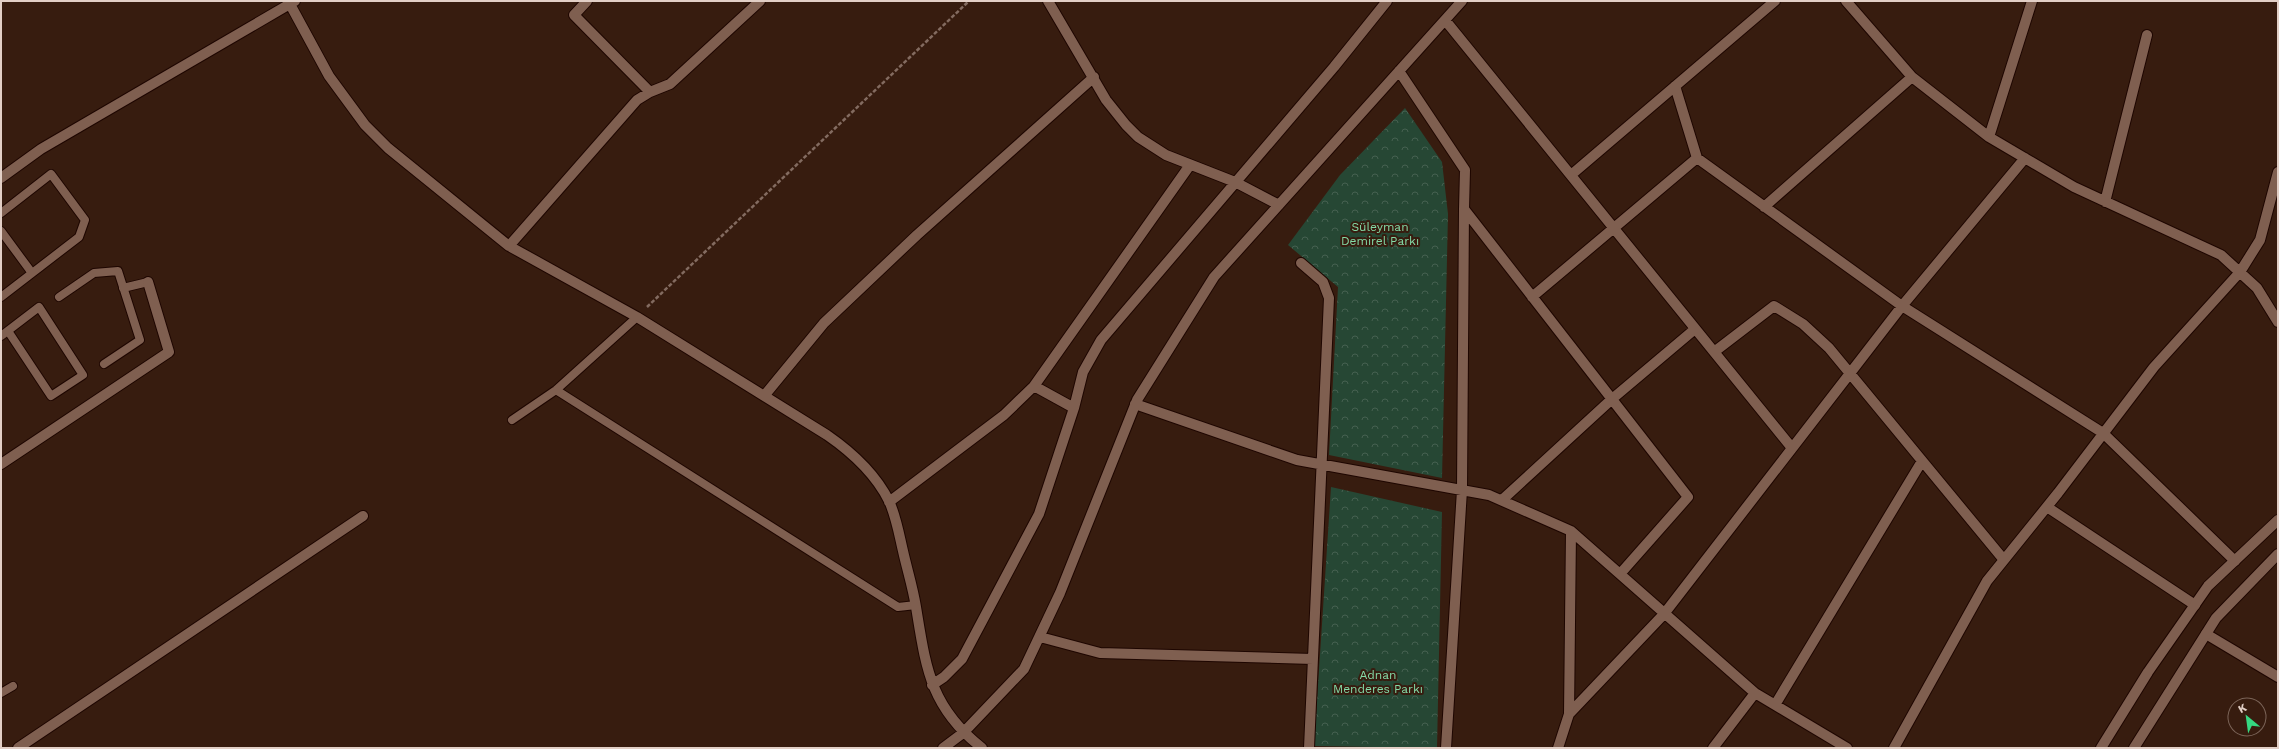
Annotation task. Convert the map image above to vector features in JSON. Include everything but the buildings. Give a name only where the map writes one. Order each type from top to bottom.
[{"type":"street","points":[[587,1],[574,15],[650,92]]},
{"type":"street","points":[[510,246],[637,100],[650,92],[670,84],[760,1]]},
{"type":"street","points":[[1048,1],[1094,77],[1106,100],[1126,125],[1152,147],[1190,165],[1235,182],[1279,206]]},
{"type":"street","points":[[932,685],[944,677],[962,659],[1039,514],[1074,408],[1083,372],[1101,340],[1334,67],[1387,1]]},
{"type":"street","points":[[943,748],[963,733],[1024,669],[1060,593],[1135,404],[1214,277],[1462,1]]},
{"type":"street","points":[[1571,176],[1775,1]]},
{"type":"street","points":[[1846,1],[1912,77],[1989,137],[2074,188],[2221,254],[2257,288],[2278,322]]},
{"type":"street","points":[[1989,137],[2032,1]]},
{"type":"street","points":[[1,178],[41,149],[293,3],[329,76],[365,126],[388,148],[510,246],[637,317],[846,448],[866,467],[889,502],[897,526],[916,605],[923,652],[932,685],[939,700],[963,733],[982,748]]},
{"type":"street","points":[[1445,20],[1792,448]]},
{"type":"street","points":[[2105,202],[2147,34]]},
{"type":"street","points":[[1399,71],[1465,170],[1462,490],[1446,748]]},
{"type":"street","points":[[764,396],[824,323],[917,235],[1094,77]]},
{"type":"street","points":[[1764,207],[1912,77]]},
{"type":"street","points":[[1675,86],[1697,158],[1902,306],[2103,433],[2234,561]]},
{"type":"street","points":[[1532,297],[1697,158]]},
{"type":"street","points":[[1568,714],[1664,614],[1902,306],[2025,158]]},
{"type":"street","points":[[889,502],[1004,415],[1034,386],[1190,165]]},
{"type":"street","points":[[1894,748],[1987,581],[2047,507],[2154,367],[2240,272],[2260,240],[2278,172]]},
{"type":"street","points":[[1464,209],[1688,497],[1620,574]]},
{"type":"street","points":[[1301,263],[1323,282],[1329,298],[1309,748]]},
{"type":"street","points":[[1,464],[169,352],[148,282]]},
{"type":"street","points":[[1714,352],[1774,306],[1803,324],[1829,348],[2004,560]]},
{"type":"street","points":[[1502,500],[1612,399],[1695,329]]},
{"type":"street","points":[[1034,386],[1074,408]]},
{"type":"street","points":[[1135,404],[1297,460],[1489,495],[1571,531],[1754,693],[1847,748]]},
{"type":"street","points":[[1775,705],[1922,461]]},
{"type":"street","points":[[2047,507],[2195,605]]},
{"type":"street","points":[[18,748],[363,516]]},
{"type":"street","points":[[2101,748],[2148,672],[2208,586],[2278,520]]},
{"type":"street","points":[[1558,748],[1568,714],[1571,531]]},
{"type":"street","points":[[2134,748],[2216,618],[2278,554]]},
{"type":"street","points":[[2206,634],[2278,677]]},
{"type":"street","points":[[1040,637],[1100,653],[1313,659]]},
{"type":"street","points":[[1713,748],[1754,693]]},
{"type":"lane","points":[[1,213],[51,174],[85,220],[79,238],[1,297]]},
{"type":"lane","points":[[1,231],[32,273]]},
{"type":"lane","points":[[59,297],[94,273],[118,271],[140,340],[104,364]]},
{"type":"lane","points":[[123,288],[148,282]]},
{"type":"lane","points":[[39,307],[82,375],[51,396],[4,334],[39,307]]},
{"type":"lane","points":[[512,420],[556,390],[637,317]]},
{"type":"lane","points":[[556,390],[898,607],[916,605]]},
{"type":"lane","points":[[1,693],[13,686]]},
{"type":"path","points":[[637,317],[969,1]]},
{"type":"green space","name":"Süleyman Demirel Parkı","points":[[1405,108],[1442,162],[1448,214],[1442,478],[1329,455],[1338,287],[1288,245],[1340,175]]},
{"type":"green space","name":"Adnan Menderes Parkı","points":[[1331,487],[1442,512],[1437,748],[1314,746]]}]
